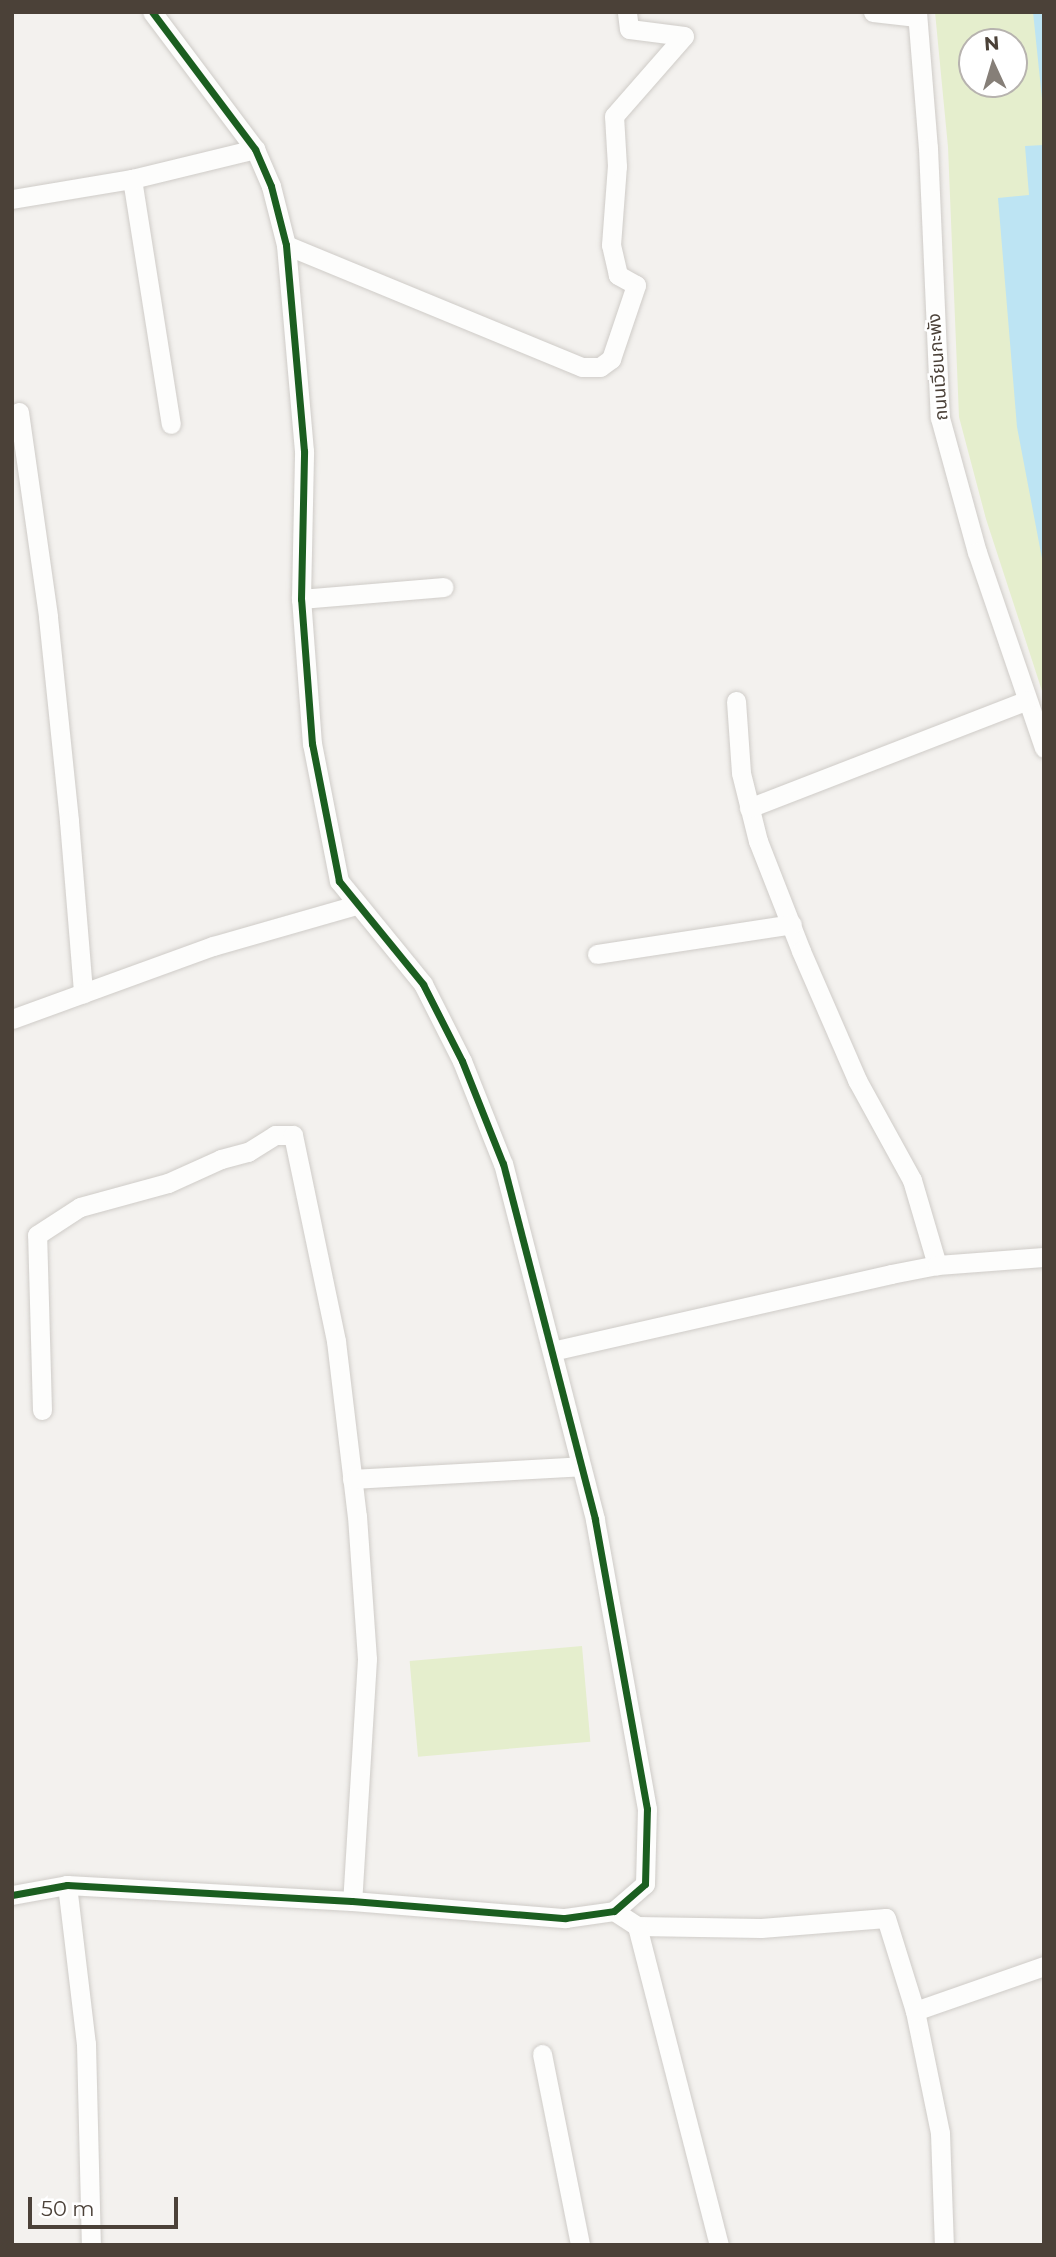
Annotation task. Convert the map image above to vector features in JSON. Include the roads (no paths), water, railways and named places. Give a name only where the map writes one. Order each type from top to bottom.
[{"type":"street","points":[[12,1895],[67,1885],[352,1901],[565,1918],[614,1911],[645,1884],[647,1809],[595,1520],[503,1164],[462,1061],[423,984],[339,881],[312,744],[300,599],[304,451],[286,246],[271,186],[255,149],[152,12]]},
{"type":"street","points":[[286,246],[582,367],[600,367],[611,359],[636,285],[618,275],[611,245],[617,166],[614,116],[684,36],[629,29],[627,12]]},
{"type":"street","points":[[873,12],[917,15]]},
{"type":"street","name":"ถนนเวียนกะพัง","points":[[917,15],[928,148],[940,418],[977,552],[1044,748]]},
{"type":"street","points":[[12,199],[132,179],[255,149]]},
{"type":"street","points":[[132,179],[171,424]]},
{"type":"street","points":[[19,412],[49,630],[83,993]]},
{"type":"street","points":[[300,599],[443,587]]},
{"type":"street","points":[[749,808],[1027,700]]},
{"type":"street","points":[[736,701],[741,773],[758,841],[857,1080],[912,1180],[937,1265]]},
{"type":"street","points":[[12,1019],[213,946],[356,905]]},
{"type":"street","points":[[597,954],[792,924]]},
{"type":"street","points":[[42,1410],[37,1236],[80,1207],[168,1183],[221,1159],[248,1152],[275,1135],[293,1135],[336,1341],[352,1479],[367,1659],[352,1901]]},
{"type":"street","points":[[552,1351],[937,1265],[1044,1256]]},
{"type":"street","points":[[352,1479],[582,1466]]},
{"type":"street","points":[[67,1885],[86,2044],[91,2245]]},
{"type":"street","points":[[614,1911],[637,1926],[761,1928],[886,1918],[915,2011],[940,2133],[944,2245]]},
{"type":"street","points":[[637,1926],[719,2245]]},
{"type":"street","points":[[915,2011],[1044,1966]]},
{"type":"street","points":[[542,2054],[580,2245]]},
{"type":"water","points":[[1033,12],[1044,12],[1044,118]]},
{"type":"water","points":[[1044,145],[1044,569],[1017,427],[998,198],[1029,195],[1025,146]]}]
